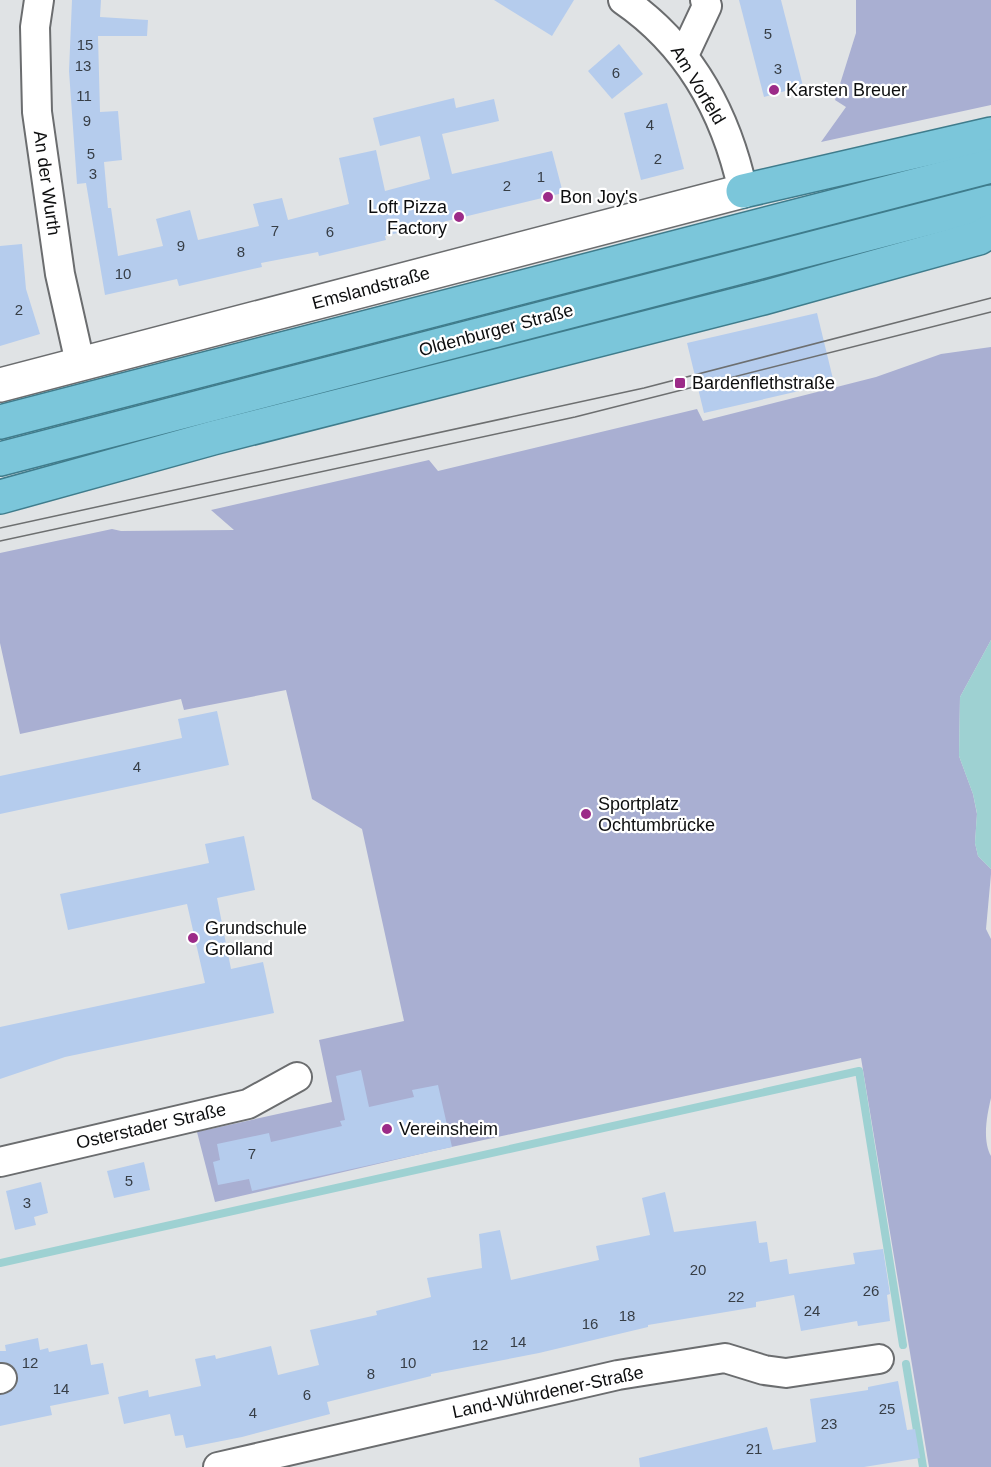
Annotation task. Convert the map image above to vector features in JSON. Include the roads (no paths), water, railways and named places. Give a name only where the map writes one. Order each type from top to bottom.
[{"type":"highway","points":[[743,191],[991,134]]},
{"type":"highway","name":"Oldenburger Straße","points":[[0,422],[991,166]]},
{"type":"highway","name":"Oldenburger Straße","points":[[0,459],[991,202]]},
{"type":"highway","points":[[0,497],[213,438],[858,273],[979,238],[991,231]]},
{"type":"street","name":"An der Wurth","points":[[39,0],[35,27],[36,112],[60,274],[80,363]]},
{"type":"street","name":"Am Vorfeld","points":[[623,0],[659,28],[684,55],[722,122],[736,158],[743,191]]},
{"type":"street","points":[[684,55],[707,6],[705,0]]},
{"type":"street","name":"Emslandstraße","points":[[0,385],[743,191]]},
{"type":"street","name":"Osterstader Straße","points":[[0,1162],[248,1104],[297,1077]]},
{"type":"street","name":"Land-Wührdener-Straße","points":[[218,1467],[516,1398],[650,1370],[725,1358],[786,1373],[879,1359]]},
{"type":"waterway","points":[[0,1263],[859,1071],[903,1345]]},
{"type":"waterway","points":[[906,1364],[923,1467]]},
{"type":"tram line","points":[[0,528],[644,388],[991,298]]},
{"type":"tram line","points":[[0,541],[575,417],[991,312]]},
{"type":"place","name":"Karsten Breuer","points":[[774,90]]},
{"type":"place","name":"Bon Joy's","points":[[548,197]]},
{"type":"place","name":"Loft Pizza Factory","points":[[459,217]]},
{"type":"place","name":"Bardenflethstraße","points":[[680,383]]},
{"type":"place","name":"Sportplatz Ochtumbrücke","points":[[586,814]]},
{"type":"place","name":"Grundschule Grolland","points":[[193,938]]},
{"type":"place","name":"Vereinsheim","points":[[387,1129]]}]
